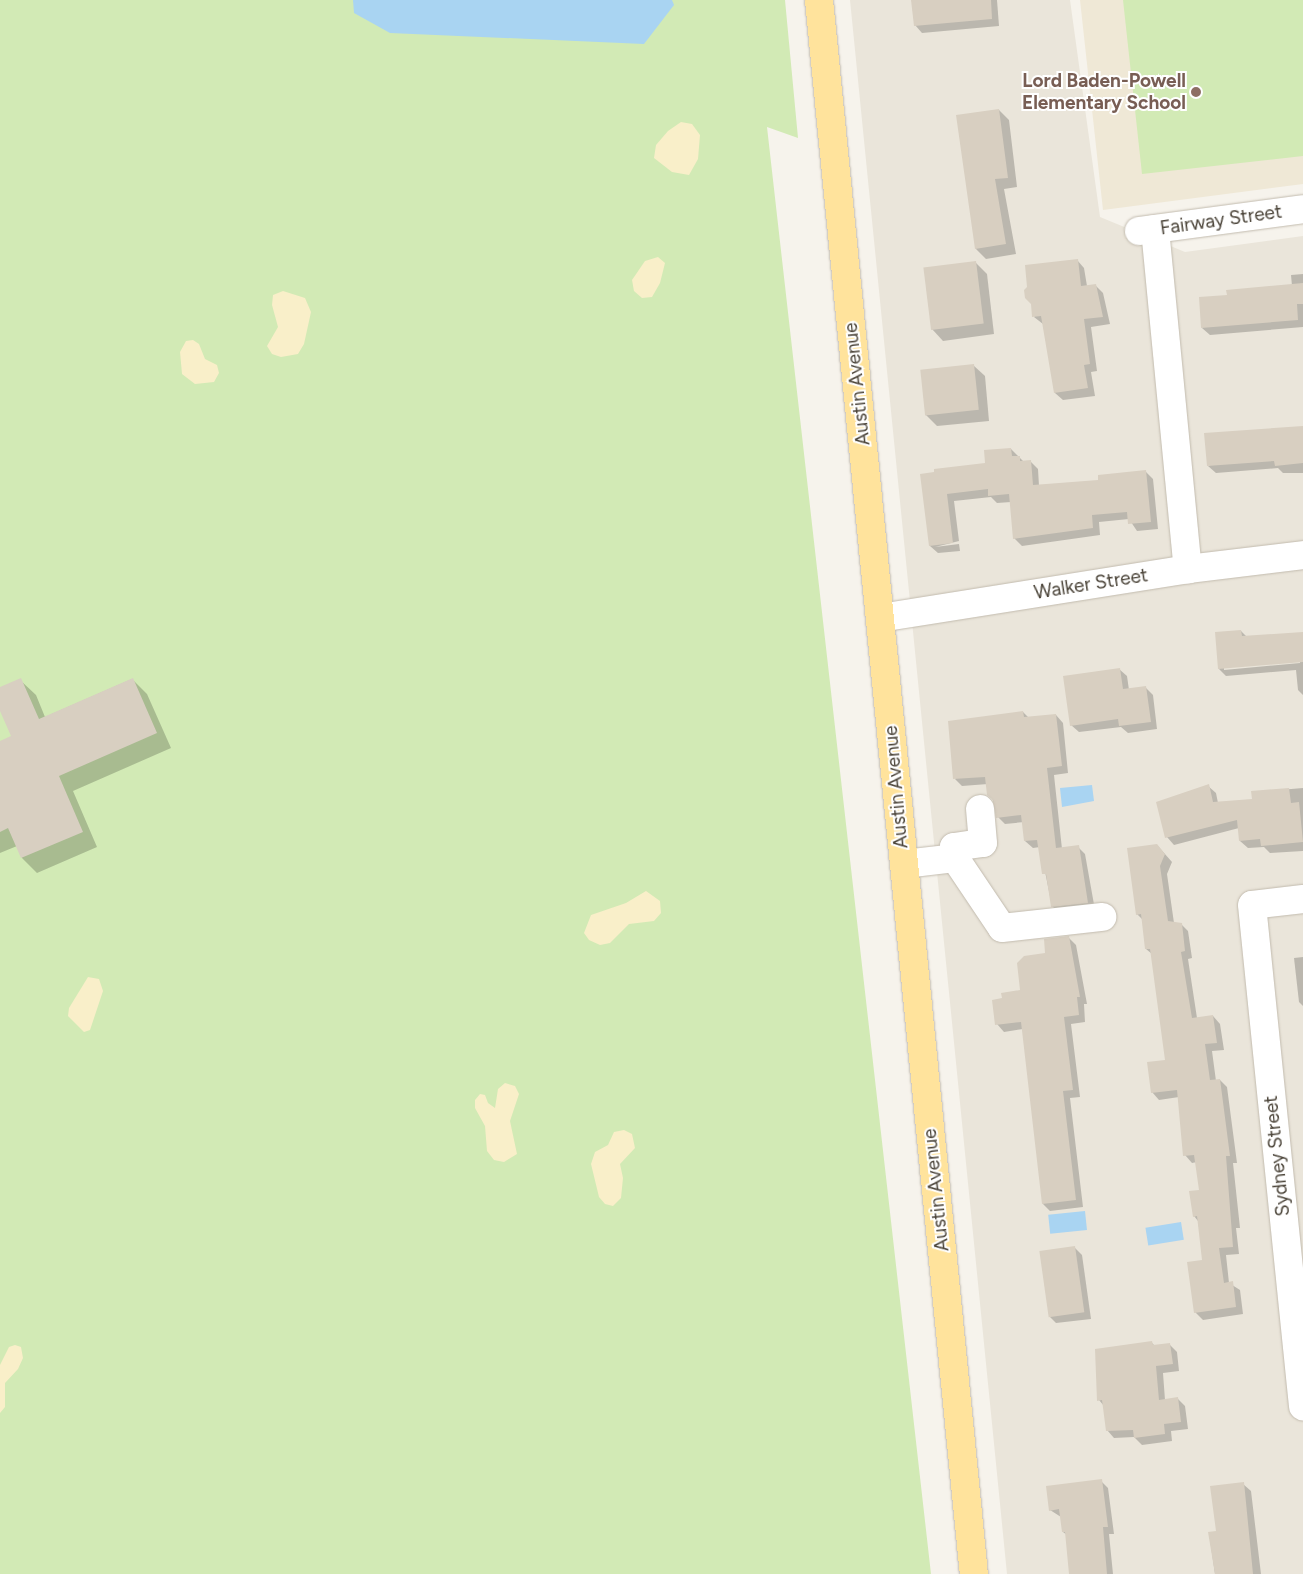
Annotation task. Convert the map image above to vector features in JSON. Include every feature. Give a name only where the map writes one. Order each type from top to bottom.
[{"type":"main road","name":"Austin Avenue","points":[[819,0],[974,1574]]},
{"type":"street","name":"Fairway Street","points":[[1188,569],[1147,230],[1303,209]]},
{"type":"street","name":"Walker Street","points":[[880,618],[1188,569],[1303,555]]},
{"type":"street","points":[[980,809],[984,843],[954,847],[954,858],[1002,928],[1102,917]]},
{"type":"street","points":[[904,864],[954,858]]},
{"type":"street","name":"Sydney Street","points":[[1303,899],[1252,905],[1303,1406]]},
{"type":"shaded area","points":[[850,0],[1070,0],[1100,217],[1185,252],[1303,236],[1303,1574],[1007,1574]]},
{"type":"shaded area","name":"Lord Baden-Powell Elementary School","points":[[1080,0],[1303,0],[1303,184],[1103,210]]},
{"type":"green space","points":[[0,0],[785,0],[798,138],[767,127],[931,1574],[0,1574]]},
{"type":"green space","name":"Lord Baden-Powell Elementary School","points":[[1123,0],[1303,0],[1303,156],[1142,174]]},
{"type":"sand","points":[[681,122],[692,124],[700,135],[698,159],[689,175],[672,172],[654,158],[656,145],[668,131]]},
{"type":"sand","points":[[658,257],[665,263],[660,283],[652,297],[642,298],[634,291],[632,280],[645,261]]},
{"type":"sand","points":[[283,291],[305,298],[311,312],[304,344],[298,354],[281,357],[272,354],[267,346],[278,327],[272,305],[273,295]]},
{"type":"sand","points":[[193,340],[199,344],[205,359],[217,365],[219,373],[214,382],[195,384],[182,374],[180,352],[186,341]]},
{"type":"sand","points":[[646,891],[660,901],[661,913],[654,921],[629,924],[610,943],[600,945],[589,940],[584,933],[591,915],[626,903]]},
{"type":"sand","points":[[88,977],[99,979],[103,991],[90,1030],[84,1032],[68,1016],[69,1008]]},
{"type":"sand","points":[[505,1083],[515,1086],[519,1094],[510,1121],[517,1154],[504,1162],[494,1160],[487,1151],[485,1126],[475,1108],[475,1100],[480,1094],[485,1095],[488,1103],[495,1108],[498,1089]]},
{"type":"sand","points":[[624,1130],[632,1134],[635,1148],[620,1164],[623,1178],[621,1198],[613,1206],[605,1204],[599,1197],[591,1164],[595,1152],[608,1145],[614,1132]]},
{"type":"sand","points":[[15,1345],[21,1347],[23,1358],[18,1369],[5,1383],[5,1407],[0,1413],[0,1365],[9,1347]]},
{"type":"water","points":[[353,0],[672,0],[674,5],[644,44],[390,33],[354,13]]},
{"type":"water","points":[[1092,785],[1094,801],[1062,807],[1060,788]]},
{"type":"water","points":[[1085,1211],[1087,1230],[1050,1234],[1048,1215]]},
{"type":"water","points":[[1181,1222],[1184,1240],[1148,1245],[1145,1228]]},
{"type":"building","points":[[911,0],[991,0],[992,19],[914,26]]},
{"type":"building","points":[[999,109],[1008,178],[995,179],[1006,244],[975,249],[956,115]]},
{"type":"building","points":[[1078,259],[1081,286],[1096,284],[1103,317],[1084,319],[1090,364],[1084,365],[1088,388],[1054,393],[1041,316],[1032,317],[1031,304],[1025,298],[1024,290],[1027,287],[1025,265]]},
{"type":"building","points":[[976,261],[984,324],[931,330],[923,267]]},
{"type":"building","points":[[1303,283],[1303,304],[1297,304],[1298,320],[1201,328],[1199,297],[1227,295],[1226,290]]},
{"type":"building","points":[[974,364],[979,410],[925,415],[920,370]]},
{"type":"building","points":[[1303,426],[1303,463],[1275,466],[1274,461],[1207,466],[1204,433]]},
{"type":"building","points":[[1011,448],[1012,456],[1020,456],[1020,461],[1031,460],[1033,485],[1098,480],[1098,475],[1146,470],[1151,522],[1128,524],[1127,512],[1092,515],[1093,528],[1013,539],[1009,494],[988,496],[988,489],[947,494],[953,543],[929,546],[920,474],[934,472],[934,469],[985,463],[984,450]]},
{"type":"building","points":[[1241,630],[1242,636],[1303,632],[1303,662],[1218,669],[1215,632]]},
{"type":"building","points":[[1120,668],[1123,689],[1146,686],[1151,722],[1119,726],[1118,719],[1070,726],[1063,676]]},
{"type":"building","points":[[21,678],[39,719],[133,678],[157,733],[59,776],[83,832],[21,858],[8,828],[0,832],[0,741],[11,736],[0,711],[0,687]]},
{"type":"building","points":[[1023,711],[1024,717],[1056,714],[1062,766],[1047,768],[1056,848],[1079,845],[1088,903],[1051,907],[1046,874],[1042,874],[1037,840],[1024,841],[1021,815],[996,818],[993,800],[987,795],[985,777],[953,779],[948,721]]},
{"type":"building","points":[[1209,784],[1213,802],[1252,799],[1251,791],[1289,788],[1291,803],[1299,802],[1303,842],[1261,846],[1260,839],[1239,841],[1237,820],[1165,838],[1156,802]]},
{"type":"building","points":[[1157,844],[1165,854],[1160,866],[1168,921],[1182,923],[1185,951],[1181,952],[1192,1018],[1213,1015],[1217,1043],[1205,1044],[1210,1080],[1220,1079],[1230,1156],[1226,1156],[1233,1247],[1219,1248],[1224,1283],[1233,1281],[1236,1307],[1194,1313],[1187,1262],[1202,1260],[1197,1216],[1193,1217],[1189,1191],[1199,1190],[1194,1155],[1183,1156],[1177,1090],[1151,1093],[1147,1062],[1165,1060],[1150,949],[1145,949],[1141,914],[1136,915],[1127,848]]},
{"type":"building","points":[[1069,936],[1080,997],[1077,997],[1079,1015],[1064,1017],[1073,1090],[1063,1091],[1076,1200],[1042,1204],[1021,1022],[995,1025],[992,1000],[1002,998],[1001,993],[1020,990],[1017,963],[1024,956],[1045,953],[1044,939]]},
{"type":"building","points":[[1075,1246],[1084,1312],[1049,1317],[1039,1251]]},
{"type":"building","points":[[1152,1341],[1153,1345],[1170,1343],[1173,1364],[1156,1366],[1159,1400],[1178,1397],[1181,1422],[1164,1424],[1165,1434],[1134,1438],[1133,1430],[1106,1431],[1102,1400],[1097,1401],[1095,1349]]},
{"type":"building","points":[[1102,1479],[1108,1527],[1103,1527],[1107,1574],[1069,1574],[1065,1532],[1062,1532],[1059,1509],[1049,1511],[1046,1486]]},
{"type":"building","points":[[1244,1482],[1253,1574],[1215,1574],[1208,1532],[1216,1531],[1210,1486]]},
{"type":"place","name":"Lord Baden-Powell Elementary School","points":[[1196,92]]}]
